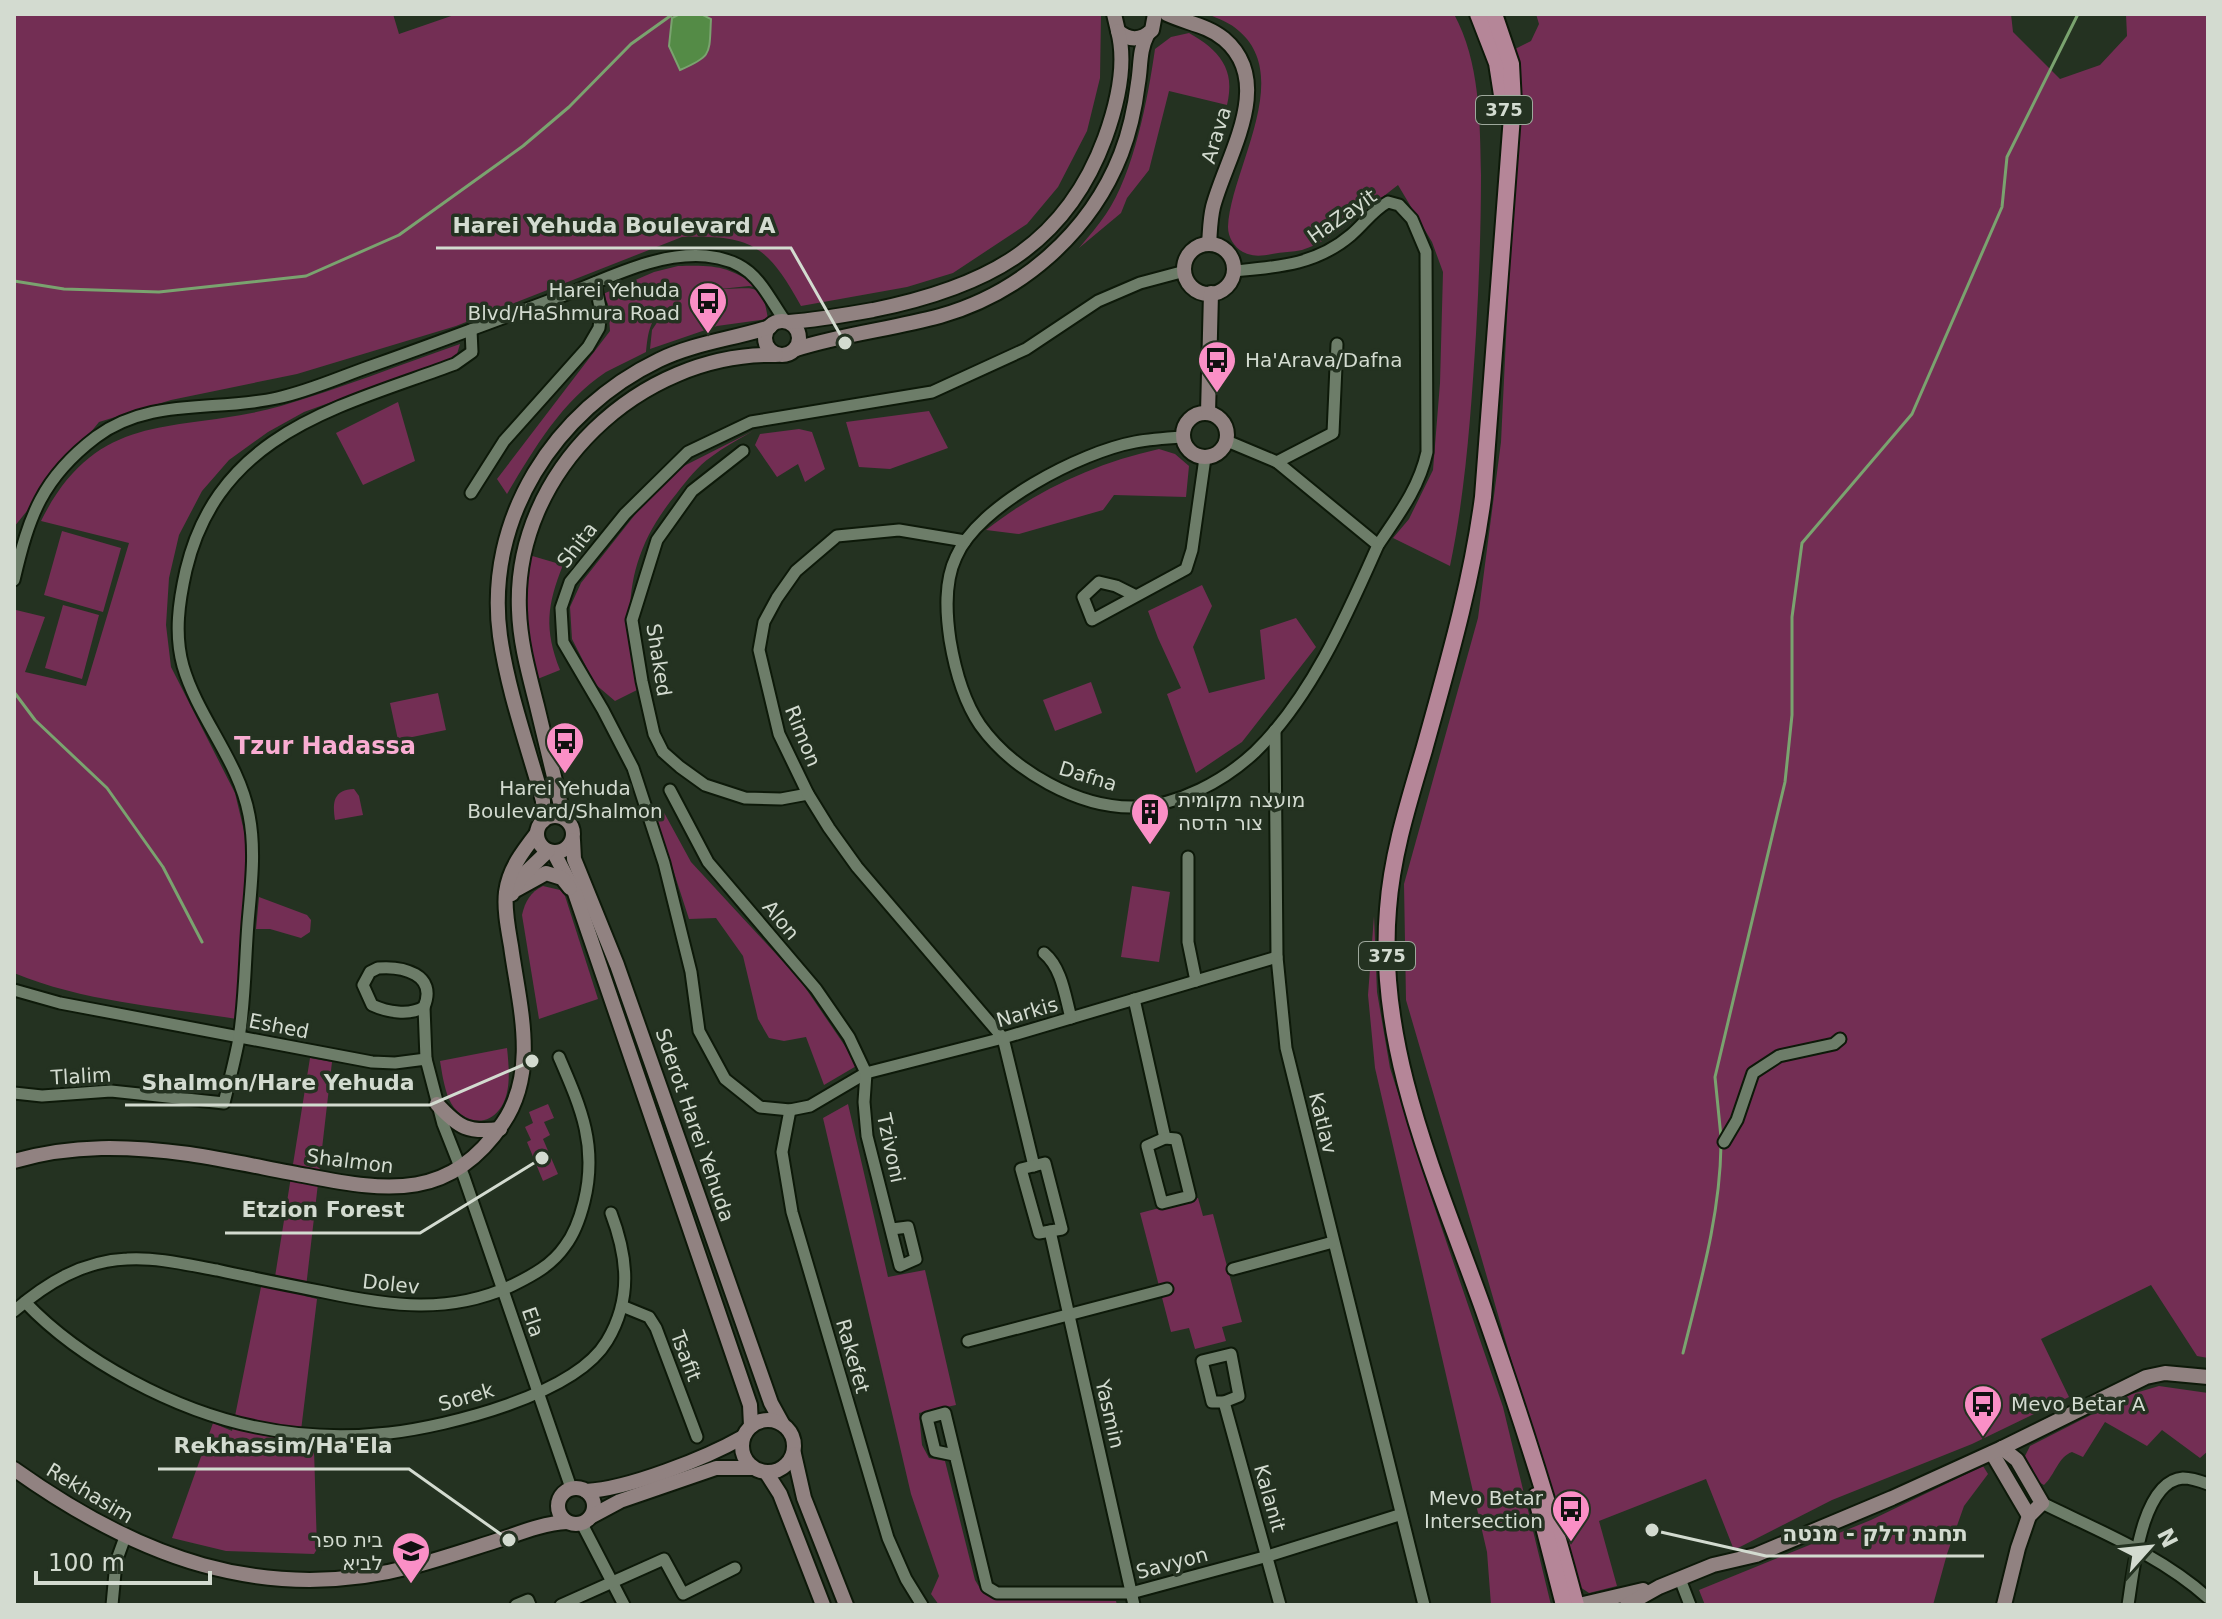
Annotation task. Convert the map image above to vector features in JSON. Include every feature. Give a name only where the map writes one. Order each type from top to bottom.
[{"type":"main road","name":"375","points":[[1478,14],[1497,63],[1503,96],[1505,210]]},
{"type":"main road","name":"375","points":[[1494,14],[1507,48],[1513,79],[1479,524],[1432,721],[1400,837],[1388,906],[1387,936],[1391,1010],[1404,1076],[1423,1141],[1529,1438],[1577,1605]]},
{"type":"main road","name":"375","points":[[1488,1321],[1564,1605]]},
{"type":"street","name":"Sderot Harei Yehuda","points":[[747,1432],[750,1405],[575,893],[551,852],[540,844],[543,801],[504,657],[498,610],[504,548],[525,487],[564,431],[593,403],[632,374],[683,350],[779,324],[831,318],[944,293],[1004,266],[1031,245],[1075,196],[1102,147],[1119,86],[1121,44],[1114,14]]},
{"type":"street","points":[[779,324],[765,342],[776,355],[787,355],[796,349],[951,313],[1015,283],[1045,261],[1078,227],[1113,172],[1133,115],[1141,46],[1150,33],[1155,14]]},
{"type":"street","name":"Arava","points":[[1167,14],[1203,26],[1227,41],[1243,67],[1247,85],[1245,115],[1213,208],[1209,244]]},
{"type":"street","points":[[1118,31],[1133,39],[1168,23],[1185,20]]},
{"type":"street","name":"HaZayit","points":[[1234,271],[1309,261],[1350,236],[1388,202],[1399,205],[1412,219],[1426,252],[1427,452],[1422,476],[1412,495],[1378,545]]},
{"type":"street","points":[[1209,244],[1224,249],[1230,255],[1234,271],[1224,289],[1211,293],[1196,290],[1190,285],[1185,271],[1188,255],[1194,249],[1209,244]]},
{"type":"street","points":[[14,580],[24,536],[36,505],[52,480],[69,460],[121,422],[156,410],[278,398],[661,259],[705,256],[744,267],[758,278],[770,298],[779,324],[799,334],[796,349]]},
{"type":"street","name":"Shita","points":[[790,1110],[760,1107],[725,1079],[699,1031],[691,972],[678,917],[633,768],[563,642],[561,608],[570,582],[625,514],[688,452],[751,422],[932,392],[1026,349],[1098,301],[1140,283],[1185,271]]},
{"type":"street","points":[[471,493],[504,441],[588,347],[599,328],[601,312],[595,283]]},
{"type":"street","points":[[1208,413],[1211,293]]},
{"type":"street","points":[[239,1037],[253,861],[252,829],[239,780],[190,685],[182,663],[178,611],[189,558],[226,483],[245,462],[281,435],[327,411],[455,364],[472,352],[471,330]]},
{"type":"street","points":[[1277,462],[1333,433],[1337,344]]},
{"type":"street","name":"Sderot Harei Yehuda","points":[[776,355],[738,357],[698,366],[643,392],[606,419],[579,445],[543,497],[524,553],[519,609],[524,653],[564,818],[572,828],[574,859],[617,965],[771,1403],[782,1423]]},
{"type":"street","points":[[1208,413],[1221,420],[1228,433],[1219,453],[1205,458],[1188,449],[1183,437],[1190,419],[1208,413]]},
{"type":"street","name":"Dafna","points":[[1183,437],[1133,442],[1042,479],[1004,503],[975,528],[955,557],[947,590],[947,620],[963,694],[980,724],[1007,756],[1037,777],[1071,794],[1135,807],[1171,801],[1194,792],[1231,770],[1275,730],[1311,678],[1345,620],[1378,545]]},
{"type":"street","points":[[1227,441],[1277,462],[1378,545]]},
{"type":"street","name":"Shaked","points":[[743,451],[692,491],[657,540],[632,620],[642,681],[654,734],[663,752],[705,785],[745,798],[781,799],[808,794]]},
{"type":"street","points":[[1136,596],[1186,569],[1192,550],[1205,458]]},
{"type":"street","name":"Rimon","points":[[965,541],[899,530],[837,536],[796,571],[777,598],[764,622],[759,650],[766,690],[779,734],[808,794],[857,867],[1003,1038]]},
{"type":"street","name":"Katlav","points":[[1275,730],[1277,957],[1286,1048],[1399,1515],[1424,1605]]},
{"type":"street","name":"Alon","points":[[670,790],[708,862],[816,989],[849,1037],[866,1073]]},
{"type":"street","points":[[540,827],[553,816],[564,818]]},
{"type":"street","name":"Shalmon","points":[[14,1161],[73,1148],[136,1148],[377,1188],[440,1179],[461,1168],[500,1129],[512,1110],[524,1072],[523,1028],[507,922],[506,892],[517,860],[540,827]]},
{"type":"street","points":[[551,852],[566,849],[573,840]]},
{"type":"street","name":"Shalmon","points":[[507,922],[513,891],[530,866],[551,852]]},
{"type":"street","points":[[1188,857],[1188,942],[1196,981]]},
{"type":"street","points":[[513,891],[546,873],[562,878],[575,893]]},
{"type":"street","points":[[1044,953],[1057,970],[1071,1018]]},
{"type":"street","name":"Narkis","points":[[866,1073],[1003,1038],[1277,957]]},
{"type":"street","points":[[424,1007],[410,1013],[382,1009],[372,1005],[363,985],[370,972],[386,968],[411,971],[419,975],[426,988],[426,1059],[437,1104],[461,1168]]},
{"type":"street","name":"Eshed","points":[[14,990],[60,1003],[372,1062],[426,1059]]},
{"type":"street","points":[[1134,999],[1165,1138]]},
{"type":"street","points":[[410,1013],[425,1031]]},
{"type":"street","name":"Tlalim","points":[[14,1093],[42,1096],[111,1091],[224,1103],[239,1037]]},
{"type":"street","name":"Yasmin","points":[[1003,1038],[1034,1166]]},
{"type":"street","points":[[1724,1142],[1737,1120],[1753,1073],[1779,1056],[1834,1044],[1840,1039]]},
{"type":"street","name":"Dolev","points":[[14,1311],[49,1283],[72,1272],[99,1263],[128,1259],[195,1266],[379,1304],[410,1307],[455,1304],[503,1290],[545,1267],[559,1255],[573,1236],[586,1193],[590,1165],[588,1136],[579,1102],[559,1057]]},
{"type":"street","points":[[790,1110],[810,1106],[866,1073]]},
{"type":"street","name":"Tzivoni","points":[[866,1073],[864,1102],[867,1136],[892,1229]]},
{"type":"street","points":[[437,1104],[454,1123],[465,1129],[500,1129]]},
{"type":"street","name":"Rakefet","points":[[790,1110],[782,1152],[792,1212],[888,1538],[906,1579],[922,1605]]},
{"type":"street","points":[[1165,1138],[1176,1139],[1190,1196],[1162,1203],[1147,1146],[1165,1138]]},
{"type":"street","name":"Yasmin","points":[[1045,1163],[1062,1229],[1050,1231],[1039,1233],[1021,1169],[1045,1163]]},
{"type":"street","name":"Ela","points":[[461,1168],[538,1393],[579,1490]]},
{"type":"street","name":"Sorek","points":[[25,1302],[58,1333],[92,1357],[213,1416],[258,1428],[306,1435],[390,1433],[466,1416],[538,1393],[561,1382],[591,1361],[606,1343],[622,1306],[626,1277],[620,1236],[611,1213]]},
{"type":"street","name":"Yasmin","points":[[1050,1231],[1132,1599]]},
{"type":"street","points":[[1233,1269],[1333,1242]]},
{"type":"street","points":[[968,1341],[1167,1289]]},
{"type":"street","name":"Tsafit","points":[[622,1306],[649,1317],[656,1328],[697,1437]]},
{"type":"street","name":"Kalanit","points":[[1231,1354],[1239,1396],[1224,1402],[1212,1402],[1202,1361],[1231,1354]]},
{"type":"street","points":[[1577,1605],[1659,1587],[1713,1565],[1756,1555],[1997,1451],[2146,1377],[2165,1373],[2208,1377]]},
{"type":"street","name":"Kalanit","points":[[1224,1402],[1280,1605]]},
{"type":"street","points":[[794,1454],[780,1470],[716,1468],[620,1501],[587,1520],[567,1522],[558,1513],[557,1505],[562,1493],[630,1482],[716,1452],[769,1419],[782,1423],[792,1433],[804,1498],[846,1605]]},
{"type":"street","points":[[747,1432],[742,1451],[780,1494],[823,1605]]},
{"type":"street","points":[[1997,1451],[2017,1460],[2042,1503],[2171,1569],[2208,1598]]},
{"type":"street","points":[[1997,1451],[2029,1516]]},
{"type":"street","name":"Savyon","points":[[954,1455],[987,1587],[997,1593],[1132,1599],[1399,1515]]},
{"type":"street","name":"Rekhasim","points":[[14,1469],[75,1510],[125,1537],[178,1559],[257,1577],[300,1580],[346,1578],[394,1571],[445,1558],[521,1532],[567,1522]]},
{"type":"street","points":[[2128,1605],[2137,1550],[2150,1508],[2164,1487],[2181,1478],[2208,1484]]},
{"type":"street","points":[[579,1490],[594,1501],[587,1520],[624,1605]]},
{"type":"street","points":[[2004,1605],[2029,1516],[2042,1503]]},
{"type":"street","name":"Rekhasim","points":[[521,1532],[544,1518],[557,1505]]},
{"type":"street","points":[[112,1605],[116,1562],[125,1537]]},
{"type":"street","points":[[561,1605],[664,1559],[683,1594],[735,1568]]},
{"type":"street","points":[[1680,1579],[1690,1605]]},
{"type":"street","points":[[1627,1605],[1659,1587]]},
{"type":"street","points":[[516,1605],[528,1600],[530,1605]]},
{"type":"shaded area","points":[[14,14],[393,14],[399,34],[457,14],[1101,14],[1100,78],[1087,131],[1058,187],[1027,224],[953,273],[907,287],[801,306],[778,269],[755,248],[725,238],[682,237],[456,326],[297,374],[171,400],[99,422],[14,527]]},
{"type":"shaded area","points":[[680,14],[701,14],[711,19],[709,47],[704,57],[680,70],[669,46],[672,18]]},
{"type":"shaded area","points":[[1207,14],[1454,14],[1463,32],[1474,72],[1479,113],[1480,235],[1470,421],[1450,566],[1393,538],[1409,519],[1433,470],[1440,383],[1443,272],[1432,242],[1398,185],[1340,230],[1302,250],[1257,256],[1237,247],[1230,238],[1228,227],[1231,204],[1255,126],[1261,74],[1254,51],[1239,31]]},
{"type":"shaded area","points":[[1536,14],[2011,14],[2013,32],[2060,79],[2100,65],[2127,36],[2126,14],[2208,14],[2208,1358],[2197,1356],[2151,1285],[2041,1339],[2069,1397],[1972,1444],[1832,1500],[1734,1550],[1706,1479],[1599,1521],[1617,1586],[1589,1593],[1577,1585],[1406,1000],[1404,884],[1478,618],[1501,442],[1515,151],[1511,51],[1531,41],[1539,24]]},
{"type":"shaded area","points":[[1189,33],[1209,46],[1223,62],[1229,81],[1227,105],[1169,91],[1149,170],[1127,198],[1121,213],[1079,248],[1106,214],[1124,178],[1144,112],[1155,49],[1171,37]]},
{"type":"shaded area","points":[[678,266],[722,268],[749,281],[760,288],[749,286],[720,289],[748,288],[759,292],[768,319],[717,326],[650,349],[652,330],[666,309],[660,313],[650,327],[646,352],[606,372],[575,397],[550,427],[507,494],[497,479],[610,331],[608,304],[603,294],[654,272]]},
{"type":"shaded area","points":[[460,344],[457,354],[450,359],[304,412],[268,432],[229,460],[202,491],[179,535],[169,578],[166,625],[171,667],[235,793],[249,852],[237,1019],[96,997],[14,973],[14,614],[16,610],[45,617],[25,672],[86,686],[129,543],[41,521],[64,484],[89,458],[116,441],[144,431],[281,406]]},
{"type":"shaded area","points":[[398,402],[415,461],[363,485],[336,433]]},
{"type":"shaded area","points":[[929,411],[948,448],[890,469],[859,467],[846,422]]},
{"type":"shaded area","points":[[799,429],[812,432],[825,469],[805,482],[798,464],[777,477],[755,445],[760,434]]},
{"type":"shaded area","points":[[753,431],[697,469],[660,517],[647,540],[632,586],[630,610],[637,690],[615,701],[595,684],[572,639],[570,607],[581,583],[656,488],[678,469]]},
{"type":"shaded area","points":[[1159,449],[1175,454],[1189,466],[1186,497],[1114,495],[1103,510],[1019,534],[986,530],[1026,502],[1068,480],[1113,462]]},
{"type":"shaded area","points":[[62,531],[121,548],[103,612],[44,595]]},
{"type":"shaded area","points":[[529,555],[563,565],[550,617],[551,642],[560,670],[535,680],[526,618]]},
{"type":"shaded area","points":[[1202,585],[1212,606],[1193,647],[1209,693],[1265,679],[1260,630],[1296,618],[1316,647],[1242,742],[1196,773],[1167,694],[1181,688],[1148,611]]},
{"type":"shaded area","points":[[63,605],[99,615],[82,679],[45,668]]},
{"type":"shaded area","points":[[1091,682],[1102,713],[1055,731],[1043,700]]},
{"type":"shaded area","points":[[438,693],[446,730],[398,740],[390,703]]},
{"type":"shaded area","points":[[354,789],[359,796],[363,815],[335,820],[334,807],[338,794]]},
{"type":"shaded area","points":[[661,807],[691,862],[800,980],[858,1065],[824,1085],[806,1037],[784,1041],[769,1038],[758,1019],[743,956],[716,918],[689,919],[655,814]]},
{"type":"shaded area","points":[[543,886],[560,890],[565,896],[598,999],[539,1019],[522,915],[529,898]]},
{"type":"shaded area","points":[[1132,886],[1170,892],[1159,962],[1121,957]]},
{"type":"shaded area","points":[[259,897],[307,915],[311,920],[310,932],[301,938],[270,929],[256,929]]},
{"type":"shaded area","points":[[1374,916],[1377,992],[1390,1068],[1503,1407],[1551,1605],[1491,1605],[1487,1552],[1375,1068],[1368,995]]},
{"type":"shaded area","points":[[507,1048],[509,1080],[503,1104],[486,1120],[464,1117],[449,1099],[440,1061]]},
{"type":"shaded area","points":[[310,1058],[332,1062],[305,1296],[317,1299],[299,1447],[314,1449],[317,1549],[314,1554],[226,1551],[172,1538],[213,1423],[232,1431],[261,1287],[274,1283]]},
{"type":"shaded area","points":[[548,1104],[554,1118],[544,1122],[550,1135],[543,1139],[558,1174],[543,1181],[527,1142],[531,1140],[525,1127],[533,1123],[529,1112]]},
{"type":"shaded area","points":[[848,1104],[888,1277],[925,1270],[956,1405],[919,1413],[922,1445],[929,1458],[945,1461],[975,1580],[981,1590],[996,1599],[1116,1601],[1117,1605],[939,1605],[931,1594],[939,1576],[911,1494],[823,1118]]},
{"type":"shaded area","points":[[1198,1198],[1203,1216],[1213,1214],[1242,1322],[1222,1327],[1226,1341],[1195,1349],[1189,1328],[1171,1332],[1140,1213]]},
{"type":"shaded area","points":[[2159,1386],[2208,1393],[2208,1451],[2200,1458],[2162,1430],[2147,1446],[2105,1422],[2083,1457],[2072,1452],[2067,1454],[2044,1485],[2037,1481],[2025,1456],[2030,1446],[2132,1394]]},
{"type":"shaded area","points":[[1983,1466],[1988,1474],[1964,1506],[1933,1605],[1705,1605],[1699,1590],[1871,1520]]},
{"type":"waterway","points":[[14,281],[64,289],[159,292],[306,276],[399,235],[523,146],[569,107],[631,44],[673,14]]},
{"type":"waterway","points":[[1721,1137],[1715,1077],[1785,782],[1792,715],[1792,617],[1802,543],[1912,414],[2002,207],[2007,157],[2078,14]]},
{"type":"waterway","points":[[14,692],[35,720],[107,788],[163,867],[202,942]]},
{"type":"waterway","points":[[1683,1353],[1713,1224],[1721,1145]]},
{"type":"place","name":"Harei Yehuda Blvd/HaShmura Road","points":[[708,335]]},
{"type":"place","name":"Harei Yehuda Boulevard A","points":[[845,343]]},
{"type":"place","name":"Ha'Arava/Dafna","points":[[1217,394]]},
{"type":"place","name":"Harei Yehuda Boulevard/Shalmon","points":[[565,775]]},
{"type":"place","name":"מועצה מקומית צור הדסה","points":[[1150,846]]},
{"type":"place","name":"Shalmon/Hare Yehuda","points":[[532,1061]]},
{"type":"place","name":"Etzion Forest","points":[[542,1158]]},
{"type":"place","name":"Mevo Betar A","points":[[1983,1438]]},
{"type":"place","name":"תחנת דלק - מנטה","points":[[1652,1530]]},
{"type":"place","name":"Rekhassim/Ha'Ela","points":[[509,1540]]},
{"type":"place","name":"Mevo Betar Intersection","points":[[1571,1543]]},
{"type":"place","name":"בית ספר לביא","points":[[411,1585]]},
{"type":"district","name":"Tzur Hadassa","points":[[325,746]]}]
